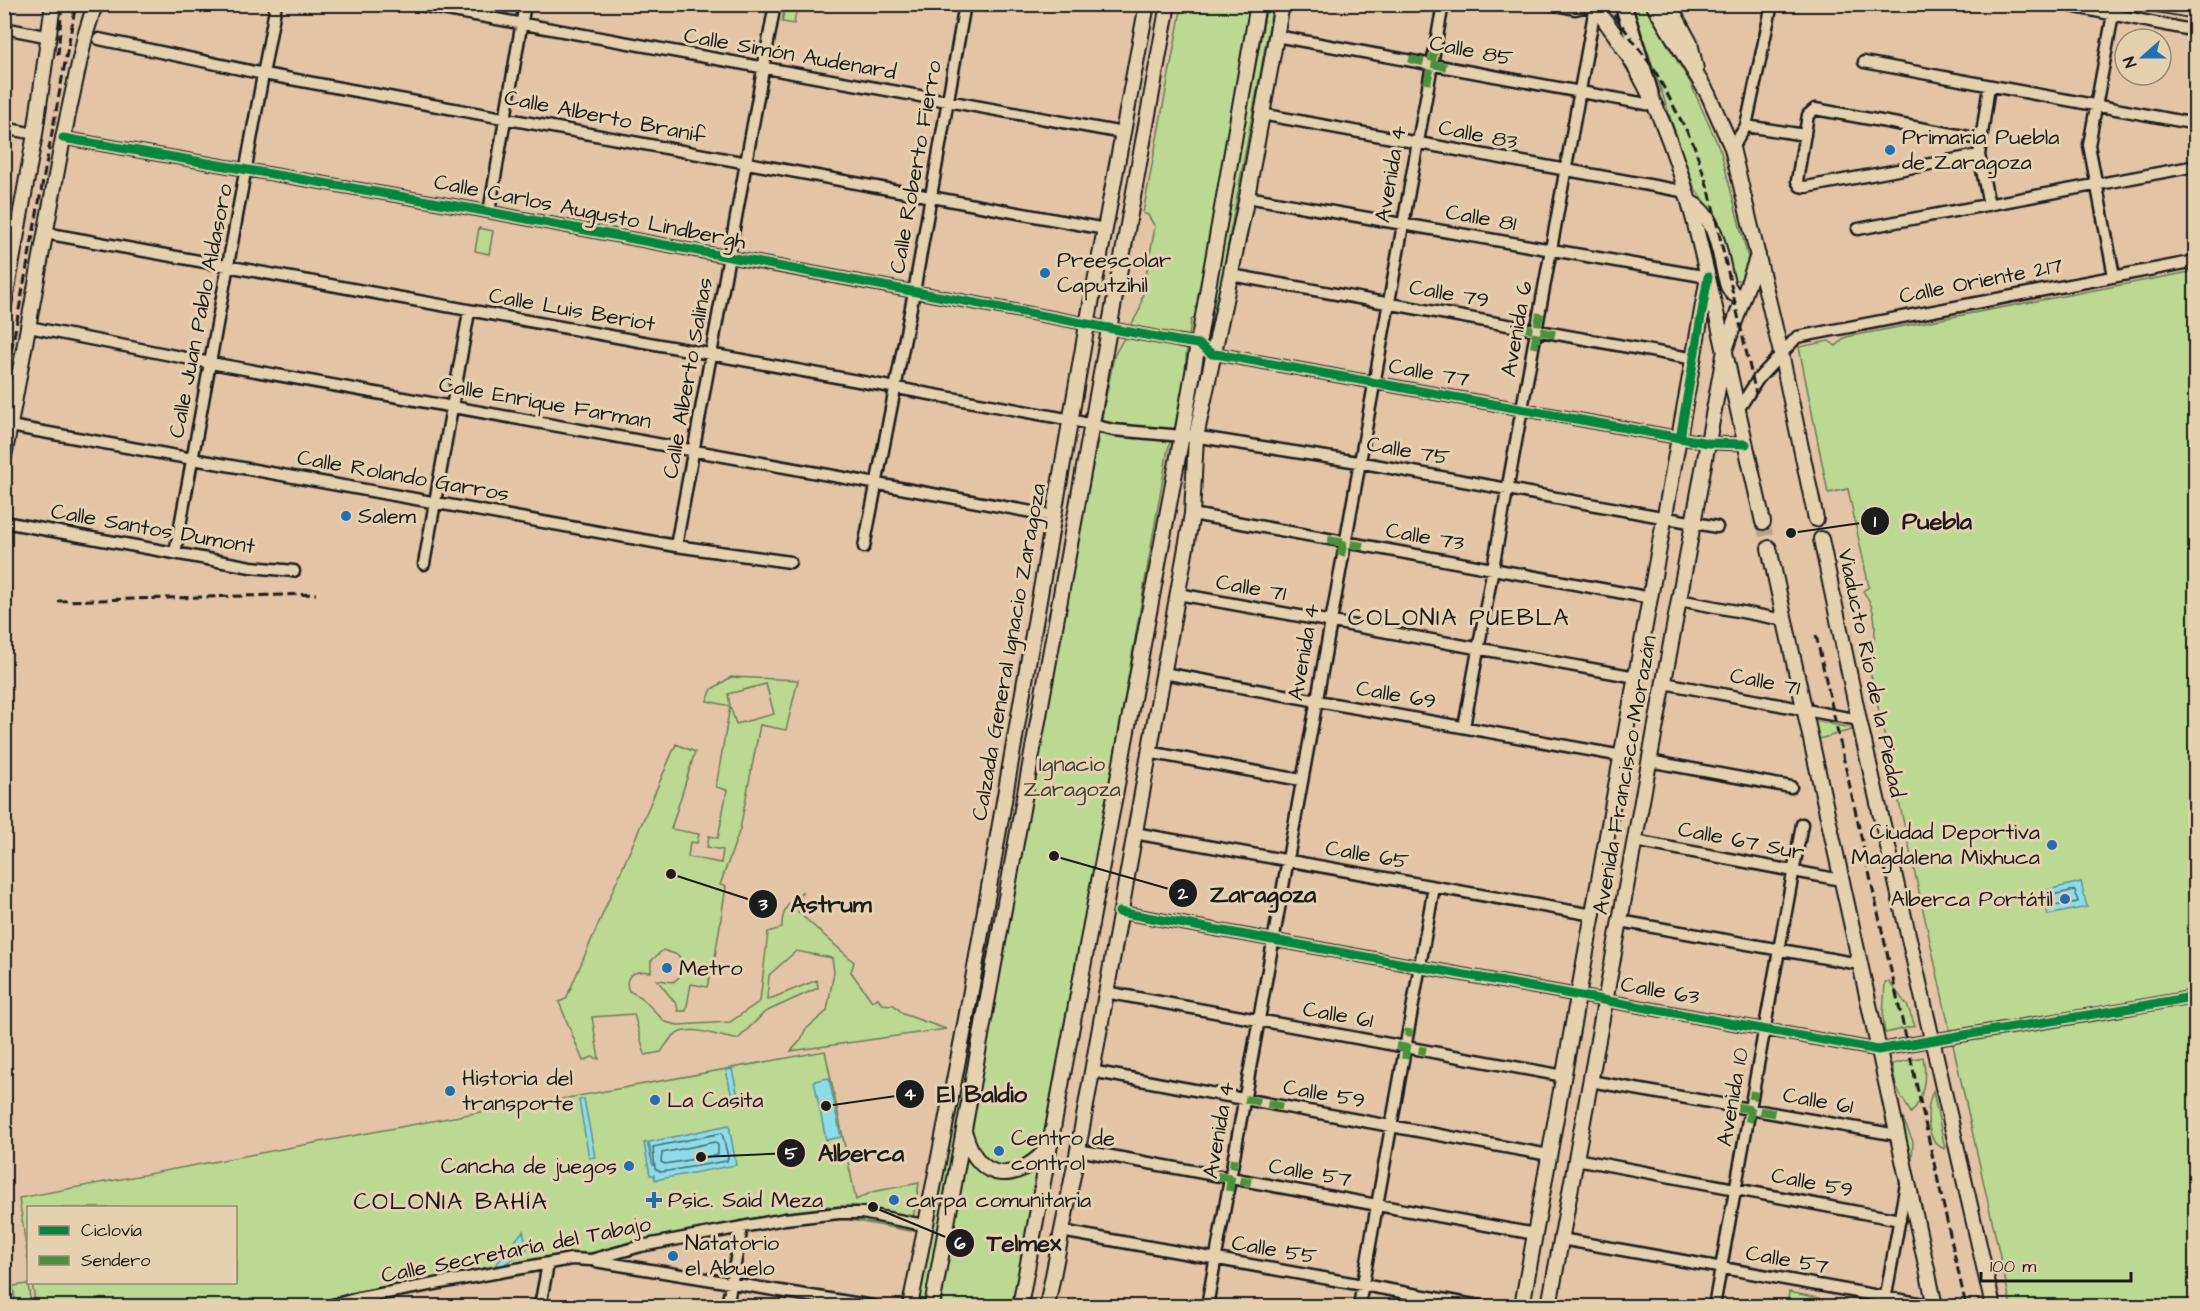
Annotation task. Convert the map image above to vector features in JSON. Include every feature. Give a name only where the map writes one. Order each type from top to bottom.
[{"type":"highway","points":[[1623,4],[1654,100]]},
{"type":"main road","points":[[4,305],[35,134],[53,4]]},
{"type":"main road","points":[[4,456],[63,138],[85,36],[95,4]]},
{"type":"main road","name":"Calzada General Ignacio Zaragoza","points":[[910,1306],[924,1225],[948,1119],[1087,324],[1148,4]]},
{"type":"main road","points":[[1161,4],[1164,29]]},
{"type":"main road","name":"Calzada General Ignacio Zaragoza","points":[[932,1306],[1168,4]]},
{"type":"main road","points":[[1020,1306],[1182,435],[1258,4]]},
{"type":"main road","points":[[1047,1306],[1078,1150],[1192,514],[1196,437],[1247,197],[1282,4]]},
{"type":"main road","points":[[1653,4],[1715,109],[1731,148],[1781,353],[1816,519]]},
{"type":"main road","points":[[1669,4],[1690,43],[1697,77]]},
{"type":"main road","points":[[2157,4],[2196,11]]},
{"type":"main road","points":[[1593,6],[1621,42],[1654,100],[1689,197],[1763,522]]},
{"type":"main road","points":[[1689,197],[1707,215],[1728,286],[1732,293],[1742,298]]},
{"type":"main road","name":"Avenida Francisco Morazán","points":[[1549,1306],[1725,350],[1758,255]]},
{"type":"main road","name":"Avenida Francisco Morazán","points":[[1522,1306],[1708,277]]},
{"type":"main road","name":"Viaducto Río de la Piedad","points":[[1821,539],[1859,720],[1993,1306]]},
{"type":"main road","points":[[1769,548],[1935,1306]]},
{"type":"main road","points":[[1035,738],[1020,715],[1041,706]]},
{"type":"main road","points":[[964,1132],[976,1160],[988,1168],[1006,1173],[1028,1168],[1051,1144]]},
{"type":"street","name":"Calle Juan Pablo Aldasoro","points":[[176,553],[248,171],[276,4]]},
{"type":"street","name":"Calle Simón Audenard","points":[[414,4],[947,103],[1123,133]]},
{"type":"street","points":[[489,212],[525,4]]},
{"type":"street","name":"Calle Alberto Salinas","points":[[676,546],[775,4]]},
{"type":"street","name":"Avenida 4","points":[[1207,1306],[1344,538],[1443,4]]},
{"type":"street","points":[[1551,4],[1575,9],[1593,6]]},
{"type":"street","points":[[1731,148],[1746,126],[1772,4]]},
{"type":"street","points":[[2060,4],[2111,9],[2196,31]]},
{"type":"street","name":"Calle Roberto Fierro","points":[[864,547],[914,292],[963,5]]},
{"type":"street","name":"Avenida 6","points":[[1464,727],[1566,172],[1593,6]]},
{"type":"street","points":[[2111,9],[2089,145],[2115,276]]},
{"type":"street","points":[[4,28],[50,37]]},
{"type":"street","name":"Calle 85","points":[[1276,36],[1580,92],[1654,100]]},
{"type":"street","name":"Calle Alberto Branif","points":[[99,39],[264,74],[1105,229]]},
{"type":"street","points":[[1864,62],[2196,124]]},
{"type":"street","points":[[1989,86],[1979,155],[1989,205]]},
{"type":"street","points":[[1979,155],[1802,187],[1797,178],[1810,112],[1821,109],[1980,139]]},
{"type":"street","name":"Calle 83","points":[[1261,114],[1689,197]]},
{"type":"street","points":[[1746,126],[1805,135]]},
{"type":"street","points":[[4,128],[35,134]]},
{"type":"street","name":"Calle Carlos Augusto Lindbergh","points":[[63,138],[489,212],[730,259],[1108,328]]},
{"type":"street","points":[[1858,229],[2196,166]]},
{"type":"street","name":"Calle 81","points":[[1247,197],[1708,277]]},
{"type":"street","points":[[4,224],[19,227]]},
{"type":"street","name":"Calle Luis Beriot","points":[[45,233],[1091,425]]},
{"type":"street","name":"Calle Oriente 217","points":[[1738,410],[1758,379],[1797,336],[2196,261]]},
{"type":"street","name":"Calle 79","points":[[1231,275],[1695,358]]},
{"type":"street","points":[[424,564],[469,312]]},
{"type":"street","name":"Calle Enrique Farman","points":[[29,327],[211,363],[1054,516]]},
{"type":"street","name":"Calle 77","points":[[1108,328],[1198,344],[1212,354],[1708,443],[1746,444]]},
{"type":"street","name":"Calle 75","points":[[1091,425],[1146,434],[1182,435],[1358,462],[1717,527]]},
{"type":"street","name":"Calle Rolando Garros","points":[[10,426],[676,546],[790,562]]},
{"type":"street","name":"Calle 73","points":[[1192,514],[1328,540],[1344,538],[1363,546],[1651,598]]},
{"type":"street","name":"Calle Santos Dumont","points":[[4,522],[251,567],[294,571]]},
{"type":"street","name":"Calle 71","points":[[1178,594],[1636,677]]},
{"type":"street","points":[[1679,600],[1784,620]]},
{"type":"street","name":"Calle 69","points":[[1163,673],[1622,756]]},
{"type":"street","name":"Calle 71","points":[[1664,682],[1859,720]]},
{"type":"street","points":[[1148,752],[1301,780]]},
{"type":"street","points":[[1649,761],[1791,788]]},
{"type":"street","name":"Avenida 10","points":[[1714,1306],[1803,824]]},
{"type":"street","name":"Calle 65","points":[[1134,833],[1593,915]]},
{"type":"street","name":"Calle 67 Sur","points":[[1635,841],[1840,880]]},
{"type":"street","points":[[1359,1306],[1392,1126],[1402,1051],[1409,1029],[1434,887]]},
{"type":"street","name":"Calle 63","points":[[1119,912],[1878,1050],[2074,1019],[2196,996]]},
{"type":"street","points":[[1620,921],[1859,964]]},
{"type":"street","name":"Calle 61","points":[[1105,992],[1259,1020],[1402,1051],[1426,1051],[1564,1076]]},
{"type":"street","name":"Calle 59","points":[[1091,1071],[1549,1155]]},
{"type":"street","name":"Calle 61","points":[[1590,1081],[1897,1135]]},
{"type":"street","name":"Calle 57","points":[[1078,1150],[1535,1234]]},
{"type":"street","name":"Calle 59","points":[[1576,1159],[1900,1220]]},
{"type":"street","points":[[1885,1302],[1907,1181]]},
{"type":"street","name":"Calle Secretaría del Tabajo","points":[[329,1306],[359,1298],[571,1259],[591,1260],[641,1246],[742,1227],[839,1213],[862,1214],[924,1225]]},
{"type":"street","points":[[727,1306],[742,1227]]},
{"type":"street","name":"Calle 55","points":[[1061,1231],[1479,1306]]},
{"type":"street","name":"Calle 57","points":[[1561,1239],[1722,1268],[1885,1302],[1935,1306]]},
{"type":"street","points":[[591,1260],[873,1306]]},
{"type":"street","points":[[540,1306],[548,1264]]},
{"type":"green space","points":[[785,5],[797,5],[794,24],[782,22]]},
{"type":"green space","name":"Ignacio Zaragoza","points":[[1182,5],[1253,5],[1201,313],[1191,320],[1186,357],[1186,390],[1168,449],[1107,800],[1038,1165],[1014,1306],[940,1306],[1041,732],[1114,356],[1140,309],[1155,227],[1148,215],[1143,213]]},
{"type":"green space","points":[[1267,5],[1273,5],[1212,329],[1207,328]]},
{"type":"green space","points":[[1632,5],[1644,5],[1690,82],[1721,152],[1748,258],[1742,280],[1733,280],[1714,216],[1694,187]]},
{"type":"green space","points":[[479,228],[493,231],[489,254],[475,251]]},
{"type":"green space","name":"Ciudad Deportiva Magdalena Mixhuca","points":[[2195,271],[2195,1306],[2011,1306],[1868,662],[1875,635],[1874,617],[1863,591],[1869,587],[1848,489],[1828,493],[1799,347],[1829,341],[1836,346],[1846,337]]},
{"type":"green space","points":[[731,677],[798,680],[786,730],[760,725],[740,829],[720,885],[726,886],[715,957],[707,987],[691,984],[686,1011],[678,1011],[677,1005],[657,980],[673,982],[682,973],[683,966],[678,955],[663,950],[651,961],[651,972],[636,973],[629,977],[627,985],[629,991],[641,997],[665,1022],[678,1025],[730,1022],[760,1001],[768,932],[782,928],[787,907],[793,898],[802,892],[798,912],[854,962],[851,972],[872,1001],[878,998],[882,1004],[894,1005],[903,1014],[946,1029],[791,1051],[801,1040],[805,1030],[827,1011],[834,972],[832,958],[796,951],[769,975],[767,1000],[817,980],[818,988],[765,1012],[738,1039],[699,1031],[683,1031],[672,1037],[661,1052],[645,1055],[634,1014],[592,1017],[599,1059],[592,1057],[583,1061],[559,1002],[566,999],[676,744],[695,752],[671,829],[699,834],[697,843],[690,842],[688,857],[721,863],[723,850],[707,847],[709,836],[718,838],[727,790],[716,787],[730,706],[707,701],[712,689]],"holes":[[[766,684],[774,714],[736,724],[728,694]]]},
{"type":"green space","points":[[1811,720],[1851,728],[1852,730],[1815,740]]},
{"type":"green space","points":[[1885,982],[1889,982],[1907,1005],[1915,1026],[1885,1033],[1883,1018]]},
{"type":"green space","points":[[964,1047],[969,1059],[967,1081],[926,1306],[916,1306]]},
{"type":"green space","points":[[825,1051],[856,1200],[872,1192],[919,1183],[911,1231],[846,1219],[829,1206],[604,1251],[288,1306],[36,1306],[32,1284],[237,1284],[237,1206],[27,1206],[27,1253],[19,1198],[545,1100],[546,1102]]},
{"type":"green space","points":[[1923,1057],[1925,1071],[1922,1094],[1911,1113],[1896,1087],[1892,1064]]},
{"type":"green space","points":[[1933,1091],[1945,1149],[1933,1139],[1928,1123]]},
{"type":"green space","points":[[1902,1116],[1913,1142],[1912,1160],[1900,1117]]},
{"type":"green space","points":[[28,1284],[31,1306],[16,1306],[13,1286]]},
{"type":"green space","points":[[1789,1292],[1819,1298],[1817,1306],[1787,1306]]},
{"type":"water","name":"Alberca Portátil","points":[[2081,882],[2087,907],[2048,915],[2043,891]]},
{"type":"water","points":[[732,1069],[739,1101],[733,1102],[726,1070]]},
{"type":"water","points":[[829,1078],[841,1137],[826,1140],[814,1081]]},
{"type":"water","points":[[584,1099],[595,1157],[589,1158],[579,1100]]},
{"type":"water","points":[[729,1125],[736,1165],[655,1180],[654,1175],[650,1175],[644,1143],[647,1142],[653,1166],[649,1142]]},
{"type":"water","points":[[523,1231],[527,1249],[502,1266],[494,1267]]},
{"type":"tunnel","points":[[1763,522],[1769,548]]},
{"type":"railway","points":[[58,55],[62,4]]},
{"type":"railway","points":[[4,390],[76,4]]},
{"type":"railway","points":[[1606,4],[1654,69],[1694,145],[1710,194],[1756,394]]},
{"type":"railway","points":[[58,601],[316,594]]},
{"type":"railway","points":[[1816,635],[1966,1306]]},
{"type":"marked path","points":[[1427,84],[1436,43]]},
{"type":"marked path","points":[[1409,59],[1451,68]]},
{"type":"marked path","points":[[1534,348],[1540,313]]},
{"type":"marked path","points":[[1518,326],[1562,336]]},
{"type":"marked path","points":[[1341,556],[1345,534]]},
{"type":"marked path","points":[[1328,540],[1363,546]]},
{"type":"marked path","points":[[1405,1059],[1409,1029]]},
{"type":"marked path","points":[[1396,1046],[1426,1051]]},
{"type":"marked path","points":[[1749,1122],[1754,1091]]},
{"type":"marked path","points":[[1245,1099],[1290,1108]]},
{"type":"marked path","points":[[1737,1107],[1779,1114]]},
{"type":"marked path","points":[[1229,1191],[1234,1159]]},
{"type":"marked path","points":[[1217,1176],[1251,1182]]},
{"type":"cycle path","points":[[63,138],[468,208],[1198,344],[1212,354],[1708,443],[1746,444]]},
{"type":"cycle path","points":[[1680,438],[1708,277]]},
{"type":"cycle path","points":[[1119,912],[1878,1050],[2196,996]]},
{"type":"place","name":"Primaria Puebla de Zaragoza","points":[[1890,150]]},
{"type":"place","name":"Preescolar Caputzihil","points":[[1045,273]]},
{"type":"place","name":"Salem","points":[[346,516]]},
{"type":"place","name":"Puebla","points":[[1791,533]]},
{"type":"place","name":"Ciudad Deportiva Magdalena Mixhuca","points":[[2052,845]]},
{"type":"place","name":"Zaragoza","points":[[1054,856]]},
{"type":"place","name":"Astrum","points":[[671,874]]},
{"type":"place","name":"Alberca Portátil","points":[[2065,899]]},
{"type":"place","name":"Metro","points":[[667,968]]},
{"type":"place","name":"Historia del transporte","points":[[450,1091]]},
{"type":"place","name":"La Casita","points":[[655,1100]]},
{"type":"place","name":"El Baldio","points":[[826,1106]]},
{"type":"place","name":"Centro de control","points":[[999,1151]]},
{"type":"place","name":"Alberca","points":[[701,1157]]},
{"type":"place","name":"Cancha de juegos","points":[[629,1166]]},
{"type":"place","name":"Psic. Said Meza","points":[[654,1200]]},
{"type":"place","name":"carpa comunitaria","points":[[894,1200]]},
{"type":"place","name":"Telmex","points":[[873,1207]]},
{"type":"place","name":"Natatorio el Abuelo","points":[[673,1256]]},
{"type":"district","name":"COLONIA PUEBLA","points":[[1459,618]]},
{"type":"district","name":"COLONIA BAHÍA","points":[[451,1202]]}]
